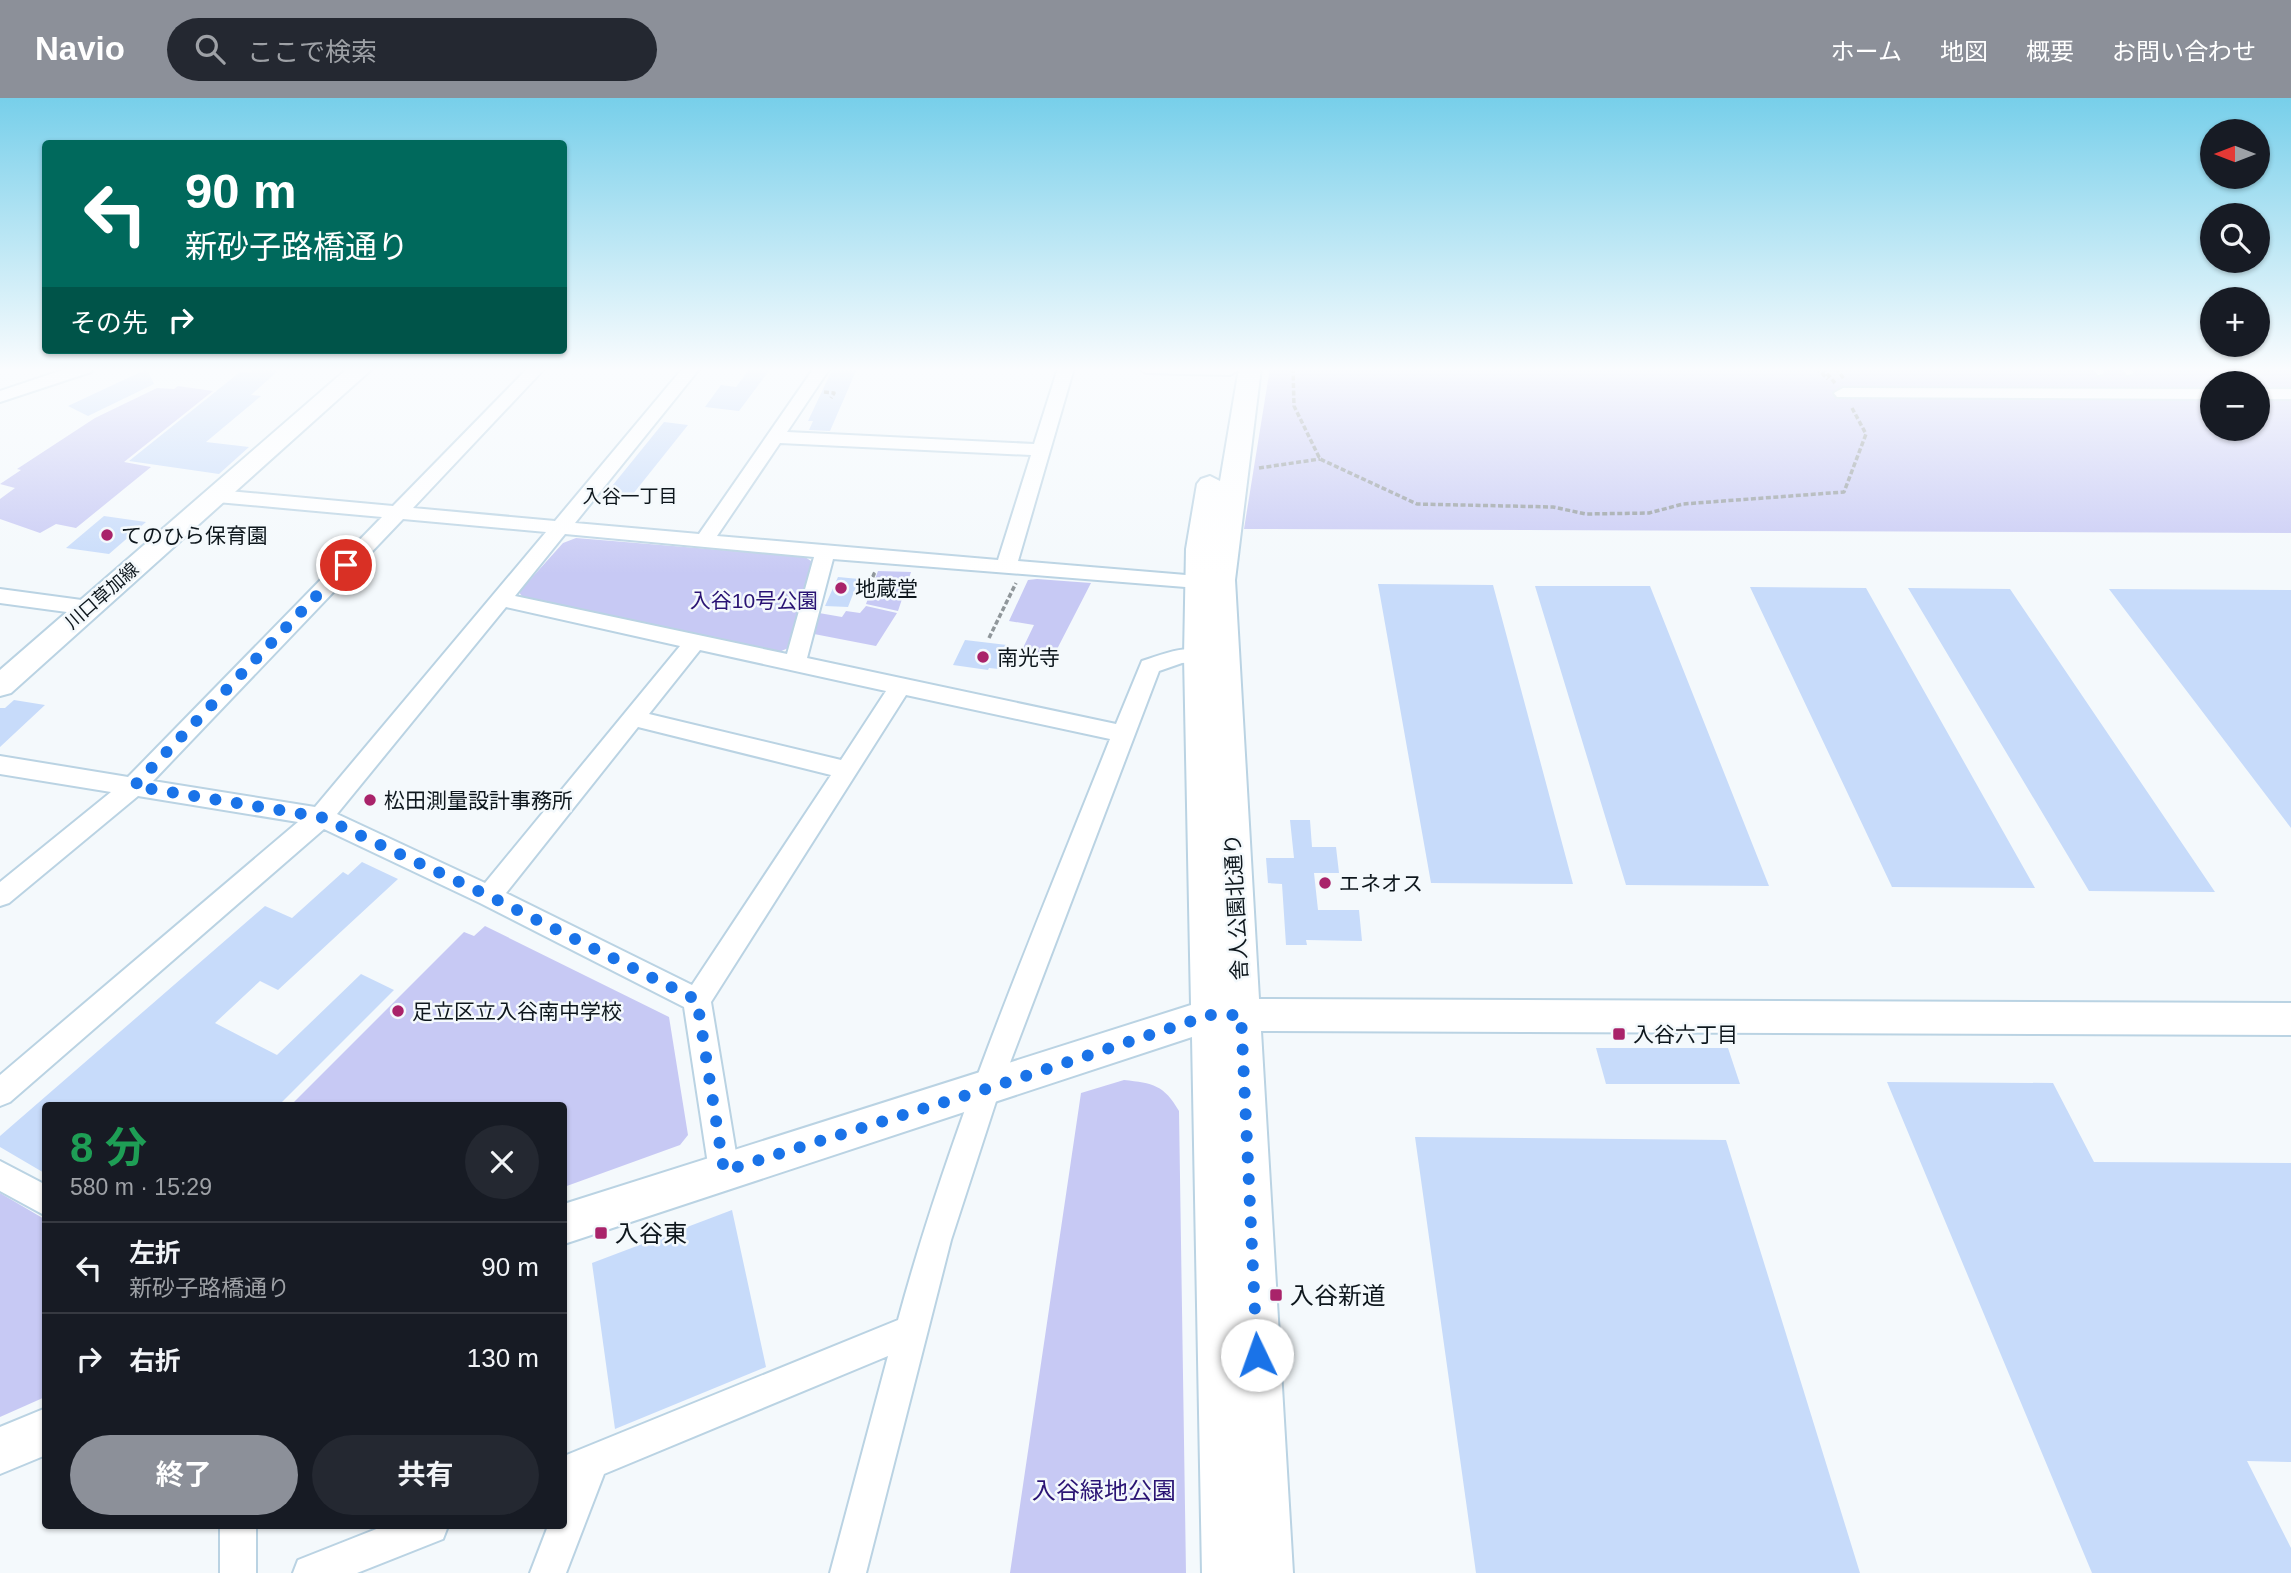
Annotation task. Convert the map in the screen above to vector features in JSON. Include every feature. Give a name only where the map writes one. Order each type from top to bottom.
[{"type":"street","name":"川口草加線","points":[[0,686],[283,437]]},
{"type":"street","points":[[0,896],[134,786],[471,437]]},
{"type":"street","points":[[0,1093],[321,817],[636,437]]},
{"type":"street","points":[[704,541],[774,437],[1041,450]]},
{"type":"street","points":[[1013,572],[1045,437]]},
{"type":"street","name":"舎人公園北通り","points":[[1222,437],[1205,513],[1198,582],[1199,656],[1268,1573]]},
{"type":"street","name":"舎人公園北通り","points":[[1227,1573],[1222,580],[1233,437]]},
{"type":"street","points":[[216,496],[1013,572],[1198,582]]},
{"type":"street","points":[[795,664],[825,552]]},
{"type":"street","points":[[0,596],[89,608]]},
{"type":"street","points":[[502,600],[1123,734]]},
{"type":"street","points":[[489,896],[694,643]]},
{"type":"street","points":[[848,1573],[935,1240],[986,1089],[1150,666],[1181,656],[1199,656]]},
{"type":"street","points":[[724,1171],[697,1000],[900,687]]},
{"type":"street","points":[[633,718],[846,770]]},
{"type":"street","points":[[0,765],[321,817],[489,896],[697,1000]]},
{"type":"street","points":[[567,1223],[724,1171],[1225,1015],[2291,1019]]},
{"type":"street","points":[[0,1175],[42,1200]]},
{"type":"street","points":[[567,1504],[577,1468],[910,1331]]},
{"type":"street","points":[[0,1451],[42,1433]]},
{"type":"street","points":[[238,1529],[238,1573]]},
{"type":"street","points":[[311,1573],[422,1529]]},
{"type":"street","points":[[548,1573],[560,1529]]},
{"type":"path","points":[[1309,437],[1320,459]]},
{"type":"path","points":[[1248,470],[1320,459],[1417,504],[1553,507],[1586,514],[1649,513],[1683,504],[1844,492],[1865,437]]},
{"type":"path","points":[[989,638],[1013,572]]},
{"type":"path","points":[[866,573],[874,574],[867,591]]},
{"type":"green space","points":[[66,437],[156,437],[124,462],[151,467],[76,528],[56,524],[40,533],[0,519],[0,499],[15,488],[0,484],[21,470],[17,469]]},
{"type":"green space","points":[[1259,437],[2200,437],[2200,441],[2270,441],[2270,437],[2291,437],[2291,533],[1244,529]]},
{"type":"green space","name":"入谷10号公園","points":[[576,538],[805,557],[814,563],[793,646],[779,652],[523,598],[519,592],[563,543]]},
{"type":"green space","points":[[878,571],[911,572],[898,611],[866,604]]},
{"type":"green space","points":[[1028,580],[1091,583],[1054,655],[1022,650],[1034,625],[1009,621]]},
{"type":"green space","points":[[866,606],[897,613],[876,646],[814,634],[819,613],[842,617],[846,611],[860,613]]},
{"type":"green space","points":[[485,926],[669,1017],[688,1135],[680,1145],[567,1186],[567,1102],[294,1102],[464,932],[474,936]]},
{"type":"green space","name":"入谷緑地公園","points":[[1124,1080],[1157,1087],[1179,1111],[1186,1573],[1010,1573],[1081,1093]]},
{"type":"green space","points":[[0,1193],[42,1218],[42,1398],[0,1417]]},
{"type":"building","points":[[159,437],[212,437],[206,442],[249,447],[219,474],[129,461]]},
{"type":"building","points":[[652,437],[679,437],[633,494],[608,491]]},
{"type":"building","points":[[104,516],[146,522],[109,554],[66,548]]},
{"type":"building","points":[[838,577],[859,579],[848,607],[825,606]]},
{"type":"building","points":[[1378,584],[1493,585],[1573,884],[1431,883]]},
{"type":"building","points":[[1535,586],[1650,586],[1769,886],[1626,885]]},
{"type":"building","points":[[1750,587],[1866,588],[2035,888],[1892,887]]},
{"type":"building","points":[[1908,588],[2010,589],[2215,892],[2089,891]]},
{"type":"building","points":[[2109,589],[2291,590],[2291,828]]},
{"type":"building","points":[[965,640],[1007,645],[999,669],[953,665]]},
{"type":"building","points":[[14,700],[45,705],[0,747],[0,708],[5,708]]},
{"type":"building","points":[[1290,820],[1310,820],[1312,847],[1336,847],[1339,873],[1314,873],[1318,910],[1359,910],[1362,941],[1306,940],[1307,945],[1286,945],[1282,884],[1268,883],[1266,858],[1294,858]]},
{"type":"building","points":[[362,862],[398,879],[278,990],[260,981],[215,1023],[277,1055],[361,974],[394,990],[282,1102],[42,1102],[42,1172],[0,1147],[0,1136],[265,906],[292,918],[343,872],[348,875]]},
{"type":"building","points":[[1596,1048],[1728,1048],[1740,1084],[1606,1084]]},
{"type":"building","points":[[1887,1082],[2053,1083],[2094,1162],[2291,1163],[2291,1462],[2247,1461],[2291,1548],[2291,1573],[2092,1573]]},
{"type":"building","points":[[1415,1137],[1726,1140],[1860,1573],[1476,1573]]},
{"type":"building","points":[[732,1210],[766,1367],[615,1429],[592,1263]]},
{"type":"place","name":"てのひら保育園","points":[[107,535]]},
{"type":"place","name":"地蔵堂","points":[[841,588]]},
{"type":"place","name":"南光寺","points":[[983,657]]},
{"type":"place","name":"松田測量設計事務所","points":[[370,800]]},
{"type":"place","name":"エネオス","points":[[1325,883]]},
{"type":"place","name":"足立区立入谷南中学校","points":[[398,1011]]},
{"type":"place","name":"入谷六丁目","points":[[1619,1034]]},
{"type":"place","name":"入谷東","points":[[601,1233]]},
{"type":"place","name":"入谷新道","points":[[1276,1295]]},
{"type":"district","name":"入谷一丁目","points":[[630,496]]},
{"type":"route","points":[[346,565],[134,786],[321,817],[489,896],[697,1000],[724,1171],[1210,1015],[1241,1015],[1257,1355]]}]
